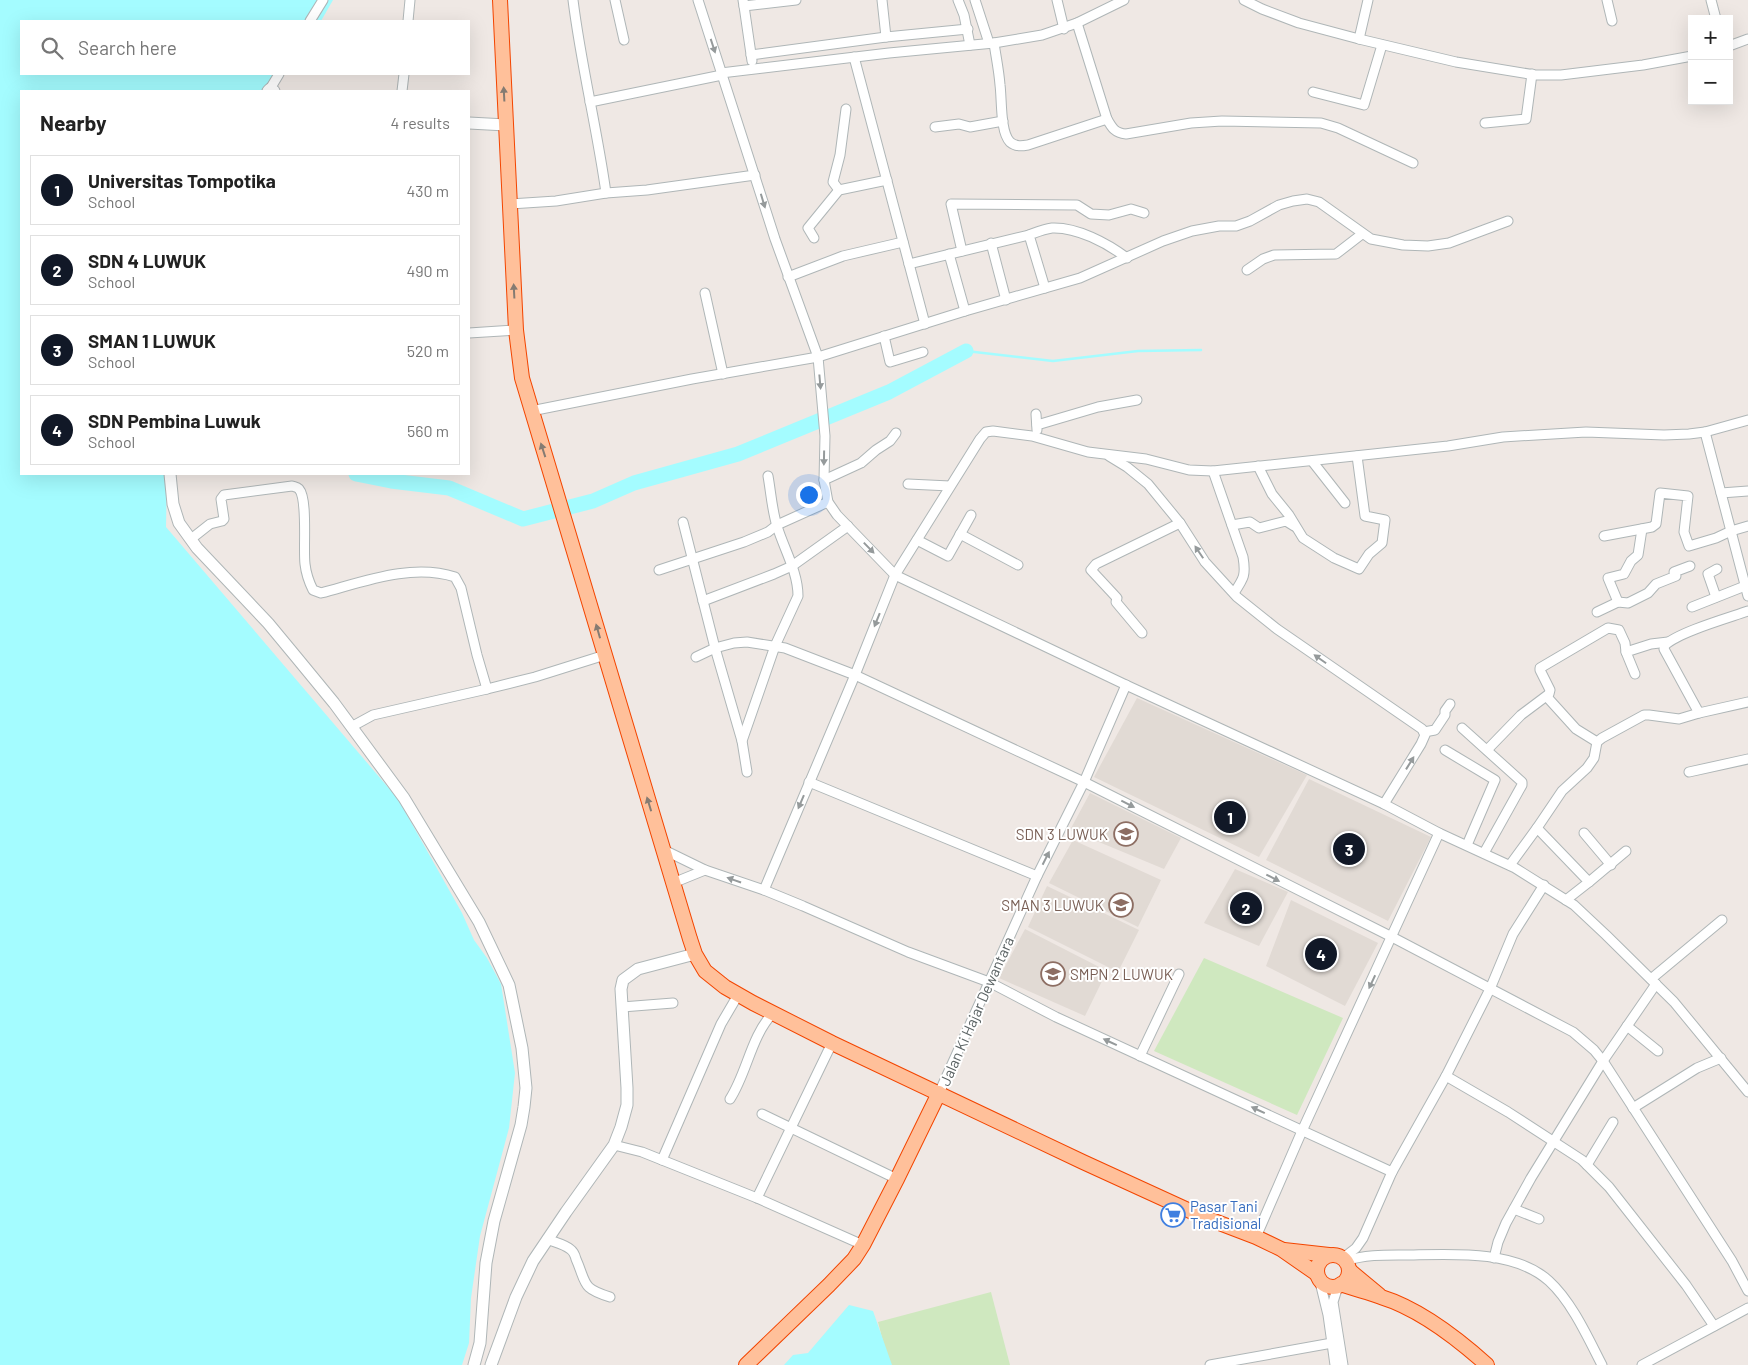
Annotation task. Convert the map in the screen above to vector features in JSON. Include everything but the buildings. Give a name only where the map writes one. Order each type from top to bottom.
[{"type":"highway","points":[[500,0],[516,330],[522,378],[673,883],[695,954],[705,971],[738,995],[832,1043],[1201,1216],[1256,1237],[1281,1249],[1318,1276],[1328,1286],[1339,1285],[1382,1297],[1414,1312],[1448,1332],[1486,1365]]},
{"type":"highway","points":[[746,1365],[829,1285],[854,1258],[863,1245],[897,1179],[939,1093]]},
{"type":"highway","points":[[1281,1249],[1341,1261],[1382,1297]]},
{"type":"highway","points":[[1318,1276],[1317,1269],[1321,1260],[1341,1261]]},
{"type":"highway","points":[[1339,1285],[1346,1280],[1341,1261]]},
{"type":"street","points":[[311,20],[322,0]]},
{"type":"street","points":[[408,20],[410,0]]},
{"type":"street","points":[[573,0],[606,193]]},
{"type":"street","points":[[615,0],[624,40]]},
{"type":"street","points":[[698,0],[788,277],[818,357],[825,436],[824,480],[828,502],[836,515],[895,575],[1126,685],[1384,804],[1439,833],[1510,865],[1544,885],[1566,900],[1606,935],[1674,1002],[1748,1092]]},
{"type":"street","points":[[753,69],[743,3],[796,0]]},
{"type":"street","points":[[882,0],[886,37]]},
{"type":"street","points":[[958,0],[968,29],[970,46]]},
{"type":"street","points":[[975,0],[992,43],[1000,85],[1003,121],[1006,136],[1011,143],[1019,146],[1107,119]]},
{"type":"street","points":[[1057,0],[1064,29]]},
{"type":"street","points":[[590,102],[753,69],[970,46],[1042,35],[1064,29],[1124,0]]},
{"type":"street","points":[[1244,0],[1262,5],[1299,23],[1382,45],[1456,62],[1532,74],[1561,75],[1643,65],[1688,57]]},
{"type":"street","points":[[1359,39],[1368,0]]},
{"type":"street","points":[[1607,0],[1612,20]]},
{"type":"street","points":[[1711,0],[1715,15]]},
{"type":"street","points":[[1077,23],[1107,119],[1112,129],[1117,133],[1126,134],[1222,121],[1321,123],[1338,128],[1413,163]]},
{"type":"street","points":[[751,55],[886,37],[968,29]]},
{"type":"street","points":[[1733,45],[1748,40]]},
{"type":"street","points":[[1313,92],[1364,105],[1382,45]]},
{"type":"street","points":[[854,57],[925,324]]},
{"type":"street","points":[[1485,123],[1526,119],[1532,74]]},
{"type":"street","points":[[270,90],[278,75]]},
{"type":"street","points":[[402,90],[404,75]]},
{"type":"street","points":[[838,190],[833,182],[840,155],[846,109]]},
{"type":"street","points":[[935,127],[959,124],[970,127],[1003,121]]},
{"type":"street","points":[[470,123],[506,125]]},
{"type":"street","points":[[510,204],[556,201],[755,175]]},
{"type":"street","points":[[814,238],[808,228],[838,190],[887,180]]},
{"type":"street","points":[[531,411],[818,357],[965,311],[1080,278],[1163,241],[1192,231],[1219,226],[1236,226],[1250,221],[1279,205],[1293,201],[1307,199],[1319,202],[1362,234],[1381,242],[1428,246],[1448,243],[1508,221]]},
{"type":"street","points":[[962,251],[951,204],[1077,205],[1091,214],[1109,215],[1131,209],[1144,213]]},
{"type":"street","points":[[909,264],[1029,235],[1050,228],[1067,229],[1103,243],[1127,258]]},
{"type":"street","points":[[1246,270],[1263,258],[1274,255],[1336,254],[1362,234]]},
{"type":"street","points":[[1029,235],[1045,288]]},
{"type":"street","points":[[788,277],[843,256],[903,242]]},
{"type":"street","points":[[991,243],[1006,300]]},
{"type":"street","points":[[949,254],[965,311]]},
{"type":"street","points":[[705,293],[723,374]]},
{"type":"street","points":[[470,333],[516,330]]},
{"type":"street","points":[[884,336],[890,362],[923,352]]},
{"type":"street","points":[[1037,425],[1098,406],[1137,400]]},
{"type":"street","points":[[1036,414],[1037,438]]},
{"type":"street","points":[[764,890],[895,575],[986,432],[993,431],[1037,438],[1073,450],[1146,459],[1189,470],[1213,471],[1448,446],[1503,437],[1553,433],[1586,432],[1664,435],[1705,432],[1748,420]]},
{"type":"street","points":[[1705,432],[1731,530],[1744,563],[1748,596]]},
{"type":"street","points":[[824,480],[861,463],[890,441],[896,433]]},
{"type":"street","points":[[1108,455],[1148,484],[1180,523],[1205,562],[1234,594],[1277,629],[1424,732],[1435,730],[1450,704]]},
{"type":"street","points":[[1258,466],[1272,494],[1289,515],[1303,538],[1334,558],[1359,569],[1369,554],[1382,543],[1385,520],[1365,516],[1357,456]]},
{"type":"street","points":[[1312,461],[1345,503]]},
{"type":"street","points":[[1213,471],[1243,557],[1244,578],[1234,594]]},
{"type":"street","points":[[742,741],[775,646],[798,596],[792,566],[777,525],[768,476]]},
{"type":"street","points":[[171,479],[177,517],[191,539],[210,563],[268,623],[351,727],[404,798],[483,929],[510,985],[522,1048],[526,1088],[521,1125],[494,1221],[486,1263],[480,1343],[474,1365]]},
{"type":"street","points":[[908,484],[950,486]]},
{"type":"street","points":[[191,539],[210,524],[224,519],[221,499],[224,494],[297,487],[304,501],[305,565],[313,590],[321,593],[393,575],[411,573],[428,573],[455,577],[461,588],[487,689]]},
{"type":"street","points":[[1721,493],[1748,490]]},
{"type":"street","points":[[1604,536],[1652,527],[1656,524],[1660,493],[1688,496],[1684,532],[1689,546],[1716,538],[1731,530],[1748,526]]},
{"type":"street","points":[[660,570],[762,535],[777,525],[828,502]]},
{"type":"street","points":[[917,540],[948,556],[971,515]]},
{"type":"street","points":[[1232,525],[1250,522],[1259,528],[1286,521],[1297,528]]},
{"type":"street","points":[[682,522],[714,648],[742,741],[747,772]]},
{"type":"street","points":[[1142,633],[1116,602],[1117,598],[1091,570],[1096,564],[1180,523]]},
{"type":"street","points":[[703,601],[792,566],[848,526]]},
{"type":"street","points":[[1618,602],[1608,578],[1624,574],[1631,561],[1638,554],[1642,529]]},
{"type":"street","points":[[960,534],[1018,565]]},
{"type":"street","points":[[1597,612],[1618,602],[1628,603],[1648,593],[1656,584],[1676,576],[1674,572],[1690,566]]},
{"type":"street","points":[[1716,598],[1708,574],[1717,569]]},
{"type":"street","points":[[1692,607],[1746,586]]},
{"type":"street","points":[[1626,652],[1651,644],[1668,642],[1748,611]]},
{"type":"street","points":[[1487,750],[1521,715],[1547,697],[1550,690],[1540,668],[1598,633],[1608,628],[1619,630],[1635,674]]},
{"type":"street","points":[[696,657],[714,648],[747,642],[785,648],[855,675],[1084,782],[1573,1032],[1590,1045],[1603,1061],[1732,1261],[1748,1291]]},
{"type":"street","points":[[1668,642],[1665,645],[1665,652],[1699,713]]},
{"type":"street","points":[[351,727],[373,715],[535,677],[605,655]]},
{"type":"street","name":"Jalan Ki Hajar Dewantara","points":[[939,1093],[1037,876],[1084,782],[1126,685]]},
{"type":"street","points":[[1547,697],[1576,729],[1597,742]]},
{"type":"street","points":[[1510,865],[1562,791],[1587,768],[1594,758],[1597,742],[1644,715],[1679,719],[1748,702]]},
{"type":"street","points":[[1462,728],[1521,780],[1522,783],[1484,853]]},
{"type":"street","points":[[1384,804],[1424,739],[1424,732]]},
{"type":"street","points":[[1446,750],[1496,780],[1467,845]]},
{"type":"street","points":[[1689,772],[1748,759]]},
{"type":"street","points":[[810,782],[1037,876]]},
{"type":"street","points":[[1536,828],[1589,882]]},
{"type":"street","points":[[1584,832],[1611,865]]},
{"type":"street","points":[[1256,1237],[1302,1130],[1439,833]]},
{"type":"street","points":[[664,850],[705,870],[764,890],[908,952],[989,982],[1056,1017],[1392,1172]]},
{"type":"street","points":[[1566,900],[1626,851]]},
{"type":"street","points":[[673,883],[705,870]]},
{"type":"street","points":[[1341,1261],[1360,1243],[1392,1172],[1446,1076],[1490,989],[1513,934],[1544,885]]},
{"type":"street","points":[[1494,1258],[1498,1242],[1535,1172],[1603,1061],[1627,1026],[1653,981],[1722,920]]},
{"type":"street","points":[[491,1365],[516,1297],[533,1261],[614,1145],[621,1127],[627,1105],[621,989],[623,980],[630,974],[648,965],[695,954]]},
{"type":"street","points":[[1140,1056],[1180,974]]},
{"type":"street","points":[[662,1160],[721,1024],[738,995]]},
{"type":"street","points":[[622,1007],[672,1003]]},
{"type":"street","points":[[730,1099],[766,1020],[773,1013]]},
{"type":"street","points":[[1627,1026],[1658,1052]]},
{"type":"street","points":[[757,1198],[832,1043]]},
{"type":"street","points":[[1634,1108],[1696,1068],[1721,1058]]},
{"type":"street","points":[[1446,1076],[1508,1112],[1587,1165],[1609,1187],[1686,1285],[1714,1326]]},
{"type":"street","points":[[762,1114],[897,1179]]},
{"type":"street","points":[[1587,1165],[1613,1122]]},
{"type":"street","points":[[614,1145],[630,1148],[757,1198],[863,1245]]},
{"type":"street","points":[[1514,1209],[1539,1219]]},
{"type":"street","points":[[548,1240],[570,1249],[575,1256],[584,1283],[593,1292],[610,1297]]},
{"type":"street","points":[[1341,1261],[1372,1256],[1458,1255],[1494,1258],[1527,1267],[1549,1280],[1564,1298],[1602,1365]]},
{"type":"street","points":[[1318,1276],[1325,1300],[1335,1365]]},
{"type":"street","points":[[1339,1285],[1335,1291],[1333,1302],[1343,1365]]},
{"type":"street","points":[[1642,1365],[1748,1308]]},
{"type":"street","points":[[480,1343],[490,1343],[497,1347]]},
{"type":"street","points":[[1210,1365],[1332,1344]]},
{"type":"shaded area","points":[[1137,698],[1307,775],[1259,857],[1094,777]]},
{"type":"shaded area","points":[[1309,779],[1431,837],[1388,921],[1266,860]]},
{"type":"shaded area","name":"SDN 3 LUWUK","points":[[1090,793],[1181,838],[1164,869],[1070,830]]},
{"type":"shaded area","name":"SMAN 3 LUWUK","points":[[1073,840],[1161,880],[1138,927],[1049,883]]},
{"type":"shaded area","points":[[1235,869],[1288,892],[1259,946],[1204,923]]},
{"type":"shaded area","points":[[1047,886],[1139,930],[1118,972],[1028,927]]},
{"type":"shaded area","points":[[1291,900],[1378,943],[1345,1006],[1266,966]]},
{"type":"shaded area","name":"SMPN 2 LUWUK","points":[[1025,929],[1107,971],[1085,1016],[999,978]]},
{"type":"green space","points":[[1204,958],[1343,1018],[1297,1115],[1154,1051]]},
{"type":"green space","points":[[991,1292],[1010,1365],[889,1365],[878,1322]]},
{"type":"water","points":[[0,0],[333,0],[322,20],[20,20],[20,75],[273,75],[265,90],[20,90],[20,475],[167,475],[166,527],[398,799],[462,913],[474,940],[487,958],[501,984],[515,1073],[509,1128],[480,1236],[471,1298],[469,1343],[462,1365],[0,1365]]},
{"type":"water","points":[[849,1305],[873,1311],[892,1365],[784,1365],[793,1355],[808,1353]]},
{"type":"waterway","points":[[966,351],[1053,361],[1138,351],[1201,350]]},
{"type":"waterway","points":[[361,475],[391,481],[449,488],[523,519],[593,501],[634,483],[738,454],[889,392],[966,351]]},
{"type":"place","name":"Universitas Tompotika","points":[[1230,817]]},
{"type":"place","name":"SDN 3 LUWUK","points":[[1126,834]]},
{"type":"place","name":"SMAN 1 LUWUK","points":[[1349,849]]},
{"type":"place","name":"SMAN 3 LUWUK","points":[[1121,905]]},
{"type":"place","name":"SDN 4 LUWUK","points":[[1246,908]]},
{"type":"place","name":"SDN Pembina Luwuk","points":[[1321,954]]},
{"type":"place","name":"SMPN 2 LUWUK","points":[[1053,974]]},
{"type":"place","name":"Pasar Tani Tradisional","points":[[1173,1215]]}]
